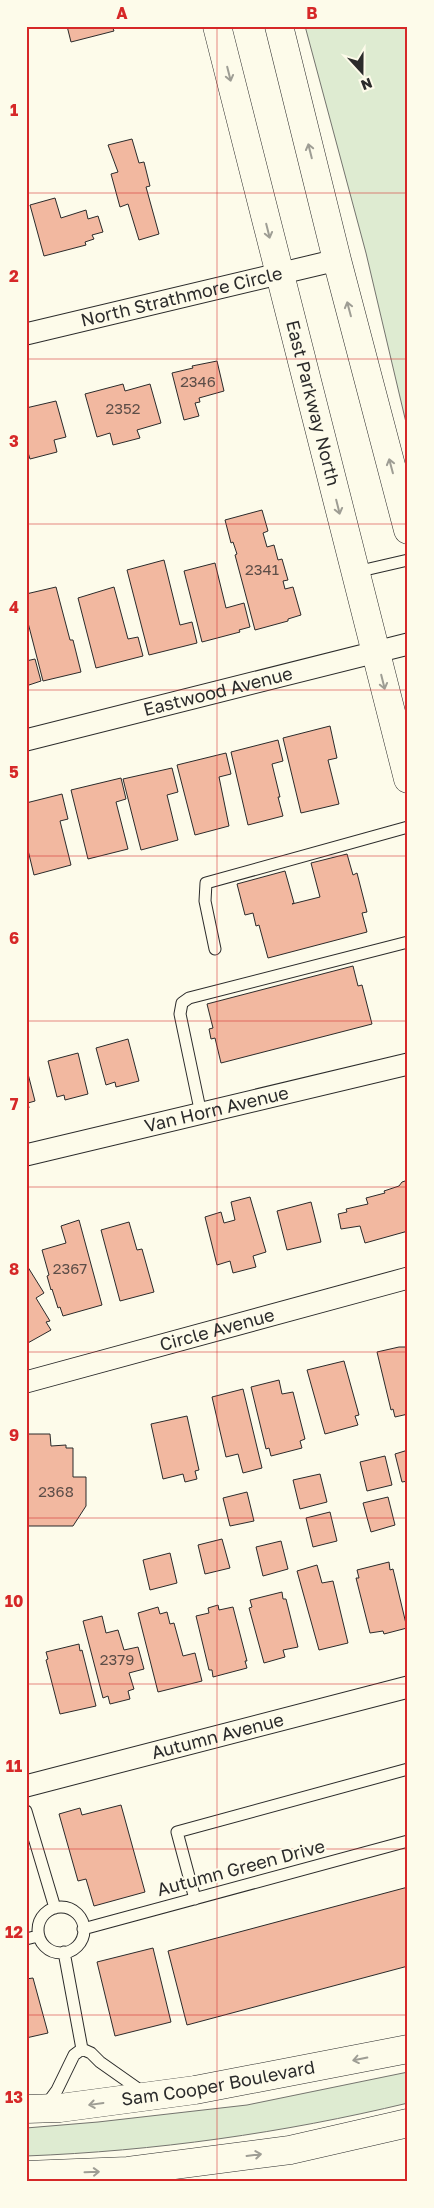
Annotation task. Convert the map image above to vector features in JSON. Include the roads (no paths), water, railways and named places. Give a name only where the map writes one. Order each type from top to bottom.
[{"type":"main road","name":"East Parkway North","points":[[217,26],[408,779]]},
{"type":"main road","points":[[279,26],[336,260],[404,501],[408,530]]},
{"type":"main road","name":"Sam Cooper Boulevard","points":[[35,2109],[195,2090],[408,2049]]},
{"type":"main road","points":[[26,2175],[128,2171],[290,2150],[408,2123]]},
{"type":"street","name":"North Strathmore Circle","points":[[26,334],[278,272],[336,260]]},
{"type":"street","name":"Eastwood Avenue","points":[[26,740],[408,644]]},
{"type":"street","name":"Van Horn Avenue","points":[[26,1155],[408,1064]]},
{"type":"street","name":"Circle Avenue","points":[[26,1382],[408,1278]]},
{"type":"street","name":"Autumn Avenue","points":[[26,1786],[408,1687]]},
{"type":"lane","points":[[355,572],[408,560]]},
{"type":"lane","points":[[215,949],[205,901],[206,883],[408,827]]},
{"type":"lane","points":[[201,1114],[180,1014],[182,1003],[189,998],[408,942]]},
{"type":"lane","points":[[195,1899],[176,1832],[408,1769]]},
{"type":"lane","points":[[26,1811],[55,1908]]},
{"type":"lane","name":"Autumn Green Drive","points":[[83,1929],[408,1841]]},
{"type":"lane","points":[[55,1908],[66,1908],[73,1911],[82,1922],[83,1929],[79,1943],[74,1948],[64,1952],[54,1952],[47,1948],[38,1936],[40,1920],[45,1914],[55,1908]]},
{"type":"lane","points":[[26,1939],[38,1936]]},
{"type":"lane","points":[[64,1952],[82,2049]]},
{"type":"lane","points":[[82,2049],[91,2053],[100,2062],[149,2096]]},
{"type":"lane","points":[[35,2109],[57,2090],[74,2055],[82,2049]]}]
